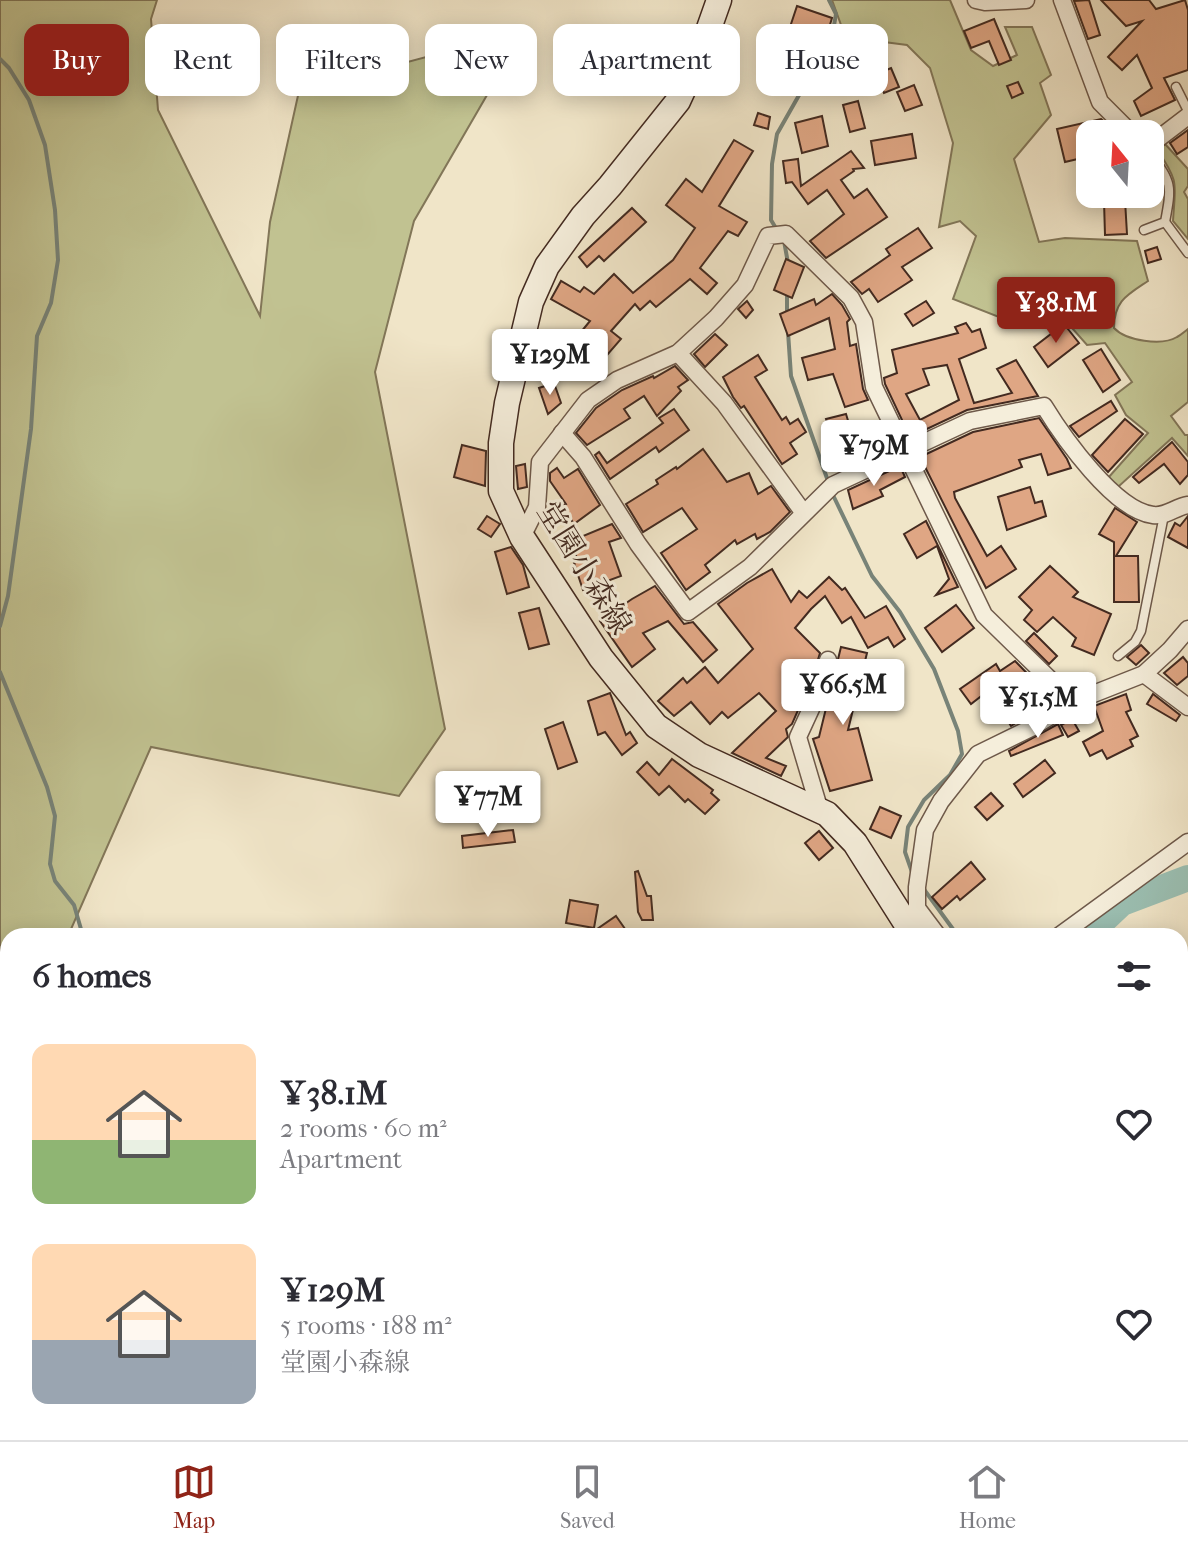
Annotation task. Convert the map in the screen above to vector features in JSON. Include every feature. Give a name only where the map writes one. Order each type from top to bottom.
[{"type":"main road","name":"堂園小森線","points":[[719,0],[701,51],[678,101],[583,216],[547,266],[531,302],[507,403],[501,491],[522,537],[601,658],[656,726],[699,755],[827,814],[855,843],[909,928]]},
{"type":"street","points":[[976,0],[1026,0]]},
{"type":"street","points":[[1062,0],[1100,102],[1118,120]]},
{"type":"street","points":[[1164,134],[1188,114]]},
{"type":"street","points":[[522,537],[537,507],[540,462],[588,400],[617,380],[678,353],[716,318],[745,285],[768,236],[786,234],[851,298],[864,322],[874,387],[984,615],[1073,702]]},
{"type":"street","points":[[678,353],[724,403],[803,512]]},
{"type":"street","points":[[562,433],[583,457],[638,544],[688,612],[750,567],[833,485],[970,421],[1044,406],[1064,439],[1117,497],[1150,515],[1164,515],[1188,505]]},
{"type":"street","points":[[932,928],[917,908],[925,830],[941,801],[978,754],[1033,727],[1073,702],[1144,674],[1188,629]]},
{"type":"street","points":[[820,811],[798,737],[821,687],[828,660]]},
{"type":"street","points":[[1144,674],[1188,707]]},
{"type":"street","points":[[1070,928],[1188,842]]},
{"type":"lane","points":[[1176,87],[1188,114]]},
{"type":"lane","points":[[1164,172],[1171,190],[1165,222],[1188,253]]},
{"type":"lane","points":[[1144,230],[1165,222]]},
{"type":"lane","points":[[1118,656],[1135,642],[1141,631],[1164,515]]},
{"type":"green space","points":[[0,0],[157,0],[151,24],[145,24],[145,96],[157,96],[158,110],[260,316],[270,222],[298,96],[409,96],[409,62],[425,57],[425,96],[486,96],[414,221],[375,372],[445,729],[399,796],[151,747],[72,928],[0,928]]},
{"type":"green space","points":[[832,0],[950,0],[971,50],[993,66],[1017,55],[1005,27],[1032,27],[1051,75],[1040,83],[1051,115],[1014,159],[1039,242],[1065,238],[1137,241],[1148,281],[1119,305],[1114,328],[1135,339],[1154,342],[1170,340],[1188,329],[1188,402],[1171,416],[1188,435],[1188,456],[1172,438],[1118,487],[1108,478],[1148,433],[1126,415],[1115,395],[1132,382],[1105,343],[1087,345],[1065,320],[1048,308],[1009,321],[953,299],[976,236],[960,221],[939,227],[953,143],[930,68],[907,45],[888,43],[888,24],[841,24]]},
{"type":"green space","points":[[1164,145],[1188,169],[1188,186],[1184,192],[1188,199],[1188,239],[1173,221],[1175,191],[1173,178],[1164,160]]},
{"type":"building","points":[[1089,0],[1100,35],[1088,39],[1074,1]]},
{"type":"building","points":[[1101,0],[1149,0],[1156,9],[1185,0],[1188,10],[1188,70],[1164,78],[1175,100],[1141,116],[1134,101],[1152,88],[1137,55],[1122,70],[1108,57],[1142,21],[1126,26]]},
{"type":"building","points":[[797,6],[832,18],[830,24],[791,24]]},
{"type":"building","points":[[994,19],[1011,60],[999,65],[989,41],[971,48],[964,31]]},
{"type":"building","points":[[891,68],[899,87],[888,91],[888,69]]},
{"type":"building","points":[[1018,82],[1023,93],[1012,98],[1007,86]]},
{"type":"building","points":[[914,85],[922,105],[905,111],[897,92]]},
{"type":"building","points":[[858,101],[865,128],[850,132],[843,105]]},
{"type":"building","points":[[758,113],[770,117],[768,129],[754,125]]},
{"type":"building","points":[[822,116],[828,146],[802,153],[795,123]]},
{"type":"building","points":[[1076,125],[1076,159],[1065,162],[1057,129]]},
{"type":"building","points":[[1188,130],[1188,147],[1177,154],[1170,143]]},
{"type":"building","points":[[912,134],[916,158],[875,165],[871,141]]},
{"type":"building","points":[[734,140],[753,151],[719,206],[747,222],[738,236],[728,231],[700,268],[717,283],[707,294],[690,279],[656,307],[650,301],[640,310],[635,304],[611,331],[621,339],[588,377],[576,363],[597,347],[581,332],[590,321],[551,299],[561,281],[580,292],[584,287],[594,294],[614,274],[633,293],[673,260],[695,228],[666,205],[686,179],[702,192]]},
{"type":"building","points":[[851,151],[864,168],[853,169],[841,180],[854,198],[867,189],[887,217],[826,258],[810,241],[844,214],[827,190],[808,204],[792,182],[786,183],[783,161],[798,159],[801,186]]},
{"type":"building","points":[[632,208],[646,222],[604,261],[599,256],[587,267],[579,257]]},
{"type":"building","points":[[1104,208],[1125,208],[1127,234],[1105,235]]},
{"type":"building","points":[[918,228],[932,248],[902,267],[912,280],[878,302],[869,289],[862,294],[851,282],[890,255],[886,249]]},
{"type":"building","points":[[1157,247],[1161,259],[1148,263],[1145,251]]},
{"type":"building","points":[[786,259],[804,267],[792,298],[774,290]]},
{"type":"building","points":[[832,294],[850,319],[847,322],[850,346],[856,344],[863,389],[868,400],[845,407],[833,374],[808,380],[802,358],[835,349],[829,318],[788,336],[780,314],[814,299],[816,305]]},
{"type":"building","points":[[747,301],[753,310],[746,318],[738,309]]},
{"type":"building","points":[[926,301],[934,313],[913,326],[905,314]]},
{"type":"building","points":[[966,323],[972,332],[980,329],[986,348],[959,359],[974,403],[1012,393],[997,369],[1016,360],[1038,396],[967,410],[910,437],[885,384],[884,378],[897,373],[892,350],[958,333],[955,327]],"holes":[[[947,365],[959,400],[920,420],[906,394],[929,385],[923,369]]]},
{"type":"building","points":[[1064,324],[1079,343],[1048,367],[1034,347]]},
{"type":"building","points":[[715,334],[727,345],[705,367],[694,354]]},
{"type":"building","points":[[1101,349],[1120,380],[1103,392],[1083,360]]},
{"type":"building","points":[[758,355],[767,370],[755,377],[782,420],[786,417],[790,424],[798,419],[806,432],[790,443],[797,454],[782,464],[744,406],[741,408],[733,397],[723,377]]},
{"type":"building","points":[[675,366],[688,380],[678,387],[681,391],[657,416],[644,396],[624,409],[630,418],[587,445],[576,433],[596,408],[622,390]]},
{"type":"building","points":[[554,383],[561,403],[548,414],[539,388]]},
{"type":"building","points":[[1111,401],[1117,411],[1079,437],[1070,426]]},
{"type":"building","points":[[674,409],[689,430],[659,452],[656,447],[610,479],[595,455],[599,452],[607,463],[663,423],[659,418]]},
{"type":"building","points":[[846,414],[853,437],[879,422],[888,441],[841,469],[826,419]]},
{"type":"building","points":[[1039,418],[1071,468],[1048,475],[1041,454],[1019,460],[1022,467],[954,492],[987,556],[1001,546],[1016,569],[986,588],[920,457],[973,432]]},
{"type":"building","points":[[1125,419],[1143,434],[1108,472],[1092,455]]},
{"type":"building","points":[[1172,442],[1188,462],[1188,475],[1180,484],[1164,464],[1139,483],[1133,477]]},
{"type":"building","points":[[462,445],[486,451],[485,486],[454,477]]},
{"type":"building","points":[[703,449],[727,482],[749,473],[758,494],[771,486],[790,512],[770,532],[757,539],[755,534],[737,544],[735,540],[705,565],[710,572],[686,590],[661,553],[697,529],[682,508],[643,532],[626,504]]},
{"type":"building","points":[[525,464],[527,487],[518,489],[516,466]]},
{"type":"building","points":[[900,466],[905,477],[880,490],[883,496],[853,509],[848,490]]},
{"type":"building","points":[[557,468],[564,478],[578,469],[600,505],[574,524],[562,506],[566,504],[550,481],[550,473]]},
{"type":"building","points":[[1030,487],[1035,503],[1042,501],[1046,516],[1007,530],[998,497]]},
{"type":"building","points":[[1115,508],[1137,522],[1116,556],[1138,556],[1139,602],[1114,602],[1114,542],[1099,534]]},
{"type":"building","points":[[487,516],[500,524],[491,537],[478,529]]},
{"type":"building","points":[[1188,516],[1188,548],[1168,537],[1175,523],[1180,526]]},
{"type":"building","points":[[926,521],[958,587],[936,595],[949,579],[937,546],[917,558],[904,534]]},
{"type":"building","points":[[612,524],[621,538],[609,542],[621,576],[583,590],[571,541]]},
{"type":"building","points":[[511,547],[523,565],[529,587],[507,594],[495,552]]},
{"type":"building","points":[[1050,566],[1078,592],[1073,597],[1111,614],[1094,655],[1072,646],[1076,638],[1053,617],[1037,632],[1024,620],[1032,610],[1019,597]]},
{"type":"building","points":[[772,569],[791,602],[799,591],[807,598],[829,577],[842,590],[845,588],[865,618],[886,606],[905,639],[894,647],[888,637],[868,648],[851,617],[842,623],[825,596],[811,609],[795,628],[820,653],[811,683],[795,703],[799,708],[792,724],[786,729],[788,737],[766,758],[786,766],[781,776],[732,753],[776,711],[759,693],[728,718],[722,712],[710,724],[691,702],[674,716],[658,701],[683,678],[687,683],[705,667],[718,683],[753,649],[718,604]]},
{"type":"building","points":[[655,586],[684,624],[693,622],[717,650],[703,662],[668,621],[643,633],[655,649],[632,667],[600,621]]},
{"type":"building","points":[[956,605],[974,628],[942,652],[925,628]]},
{"type":"building","points":[[539,608],[549,644],[529,649],[519,613]]},
{"type":"building","points":[[1034,633],[1057,656],[1049,664],[1026,641]]},
{"type":"building","points":[[1141,645],[1149,653],[1136,665],[1127,657]]},
{"type":"building","points":[[841,647],[867,653],[848,730],[858,728],[872,780],[830,791],[813,739],[819,737]]},
{"type":"building","points":[[1183,657],[1188,663],[1188,676],[1177,685],[1164,673]]},
{"type":"building","points":[[1015,661],[1053,700],[1011,726],[992,697],[988,700],[984,694],[971,704],[960,689],[996,664],[1000,671]]},
{"type":"building","points":[[610,693],[626,735],[630,732],[637,743],[622,755],[605,732],[598,735],[588,701]]},
{"type":"building","points":[[1126,694],[1131,710],[1126,712],[1138,736],[1130,740],[1133,746],[1107,759],[1102,750],[1090,756],[1083,742],[1103,731],[1094,706]]},
{"type":"building","points":[[1153,694],[1180,715],[1176,721],[1147,704]]},
{"type":"building","points":[[1072,719],[1079,731],[1068,737],[1061,725]]},
{"type":"building","points":[[563,722],[577,762],[558,769],[545,729]]},
{"type":"building","points":[[1058,724],[1063,735],[1011,756],[1009,751]]},
{"type":"building","points":[[672,759],[713,790],[711,793],[719,800],[705,814],[688,799],[685,802],[669,786],[659,795],[637,772],[647,762],[659,775]]},
{"type":"building","points":[[1045,760],[1055,773],[1023,797],[1014,784]]},
{"type":"building","points":[[991,793],[1003,806],[987,820],[975,807]]},
{"type":"building","points":[[880,807],[901,816],[891,838],[870,829]]},
{"type":"building","points":[[513,830],[515,842],[463,848],[462,836]]},
{"type":"building","points":[[819,831],[833,848],[819,860],[805,843]]},
{"type":"building","points":[[971,862],[985,879],[960,900],[957,896],[942,909],[932,897]]},
{"type":"building","points":[[638,871],[647,896],[651,896],[653,920],[642,920],[638,912],[635,872]]},
{"type":"building","points":[[570,900],[598,905],[594,928],[566,923]]},
{"type":"building","points":[[616,916],[624,928],[599,928]]},
{"type":"waterway","points":[[777,230],[771,220],[772,164],[777,134],[832,37],[836,14],[829,0]]},
{"type":"waterway","points":[[0,59],[29,100],[45,145],[55,210],[58,260],[51,303],[37,336],[31,429],[8,596],[0,626]]},
{"type":"waterway","points":[[784,241],[788,263]]},
{"type":"waterway","points":[[787,292],[787,315]]},
{"type":"waterway","points":[[788,332],[791,376],[829,484]]},
{"type":"waterway","points":[[832,493],[872,576],[900,612],[934,669],[958,731],[962,754],[950,775],[924,800],[908,827],[905,852],[913,875]]},
{"type":"waterway","points":[[0,672],[47,787],[55,816],[50,864],[55,881],[74,905],[81,928]]},
{"type":"waterway","points":[[1095,928],[1122,903],[1188,878]]},
{"type":"waterway","points":[[923,888],[952,928]]}]
